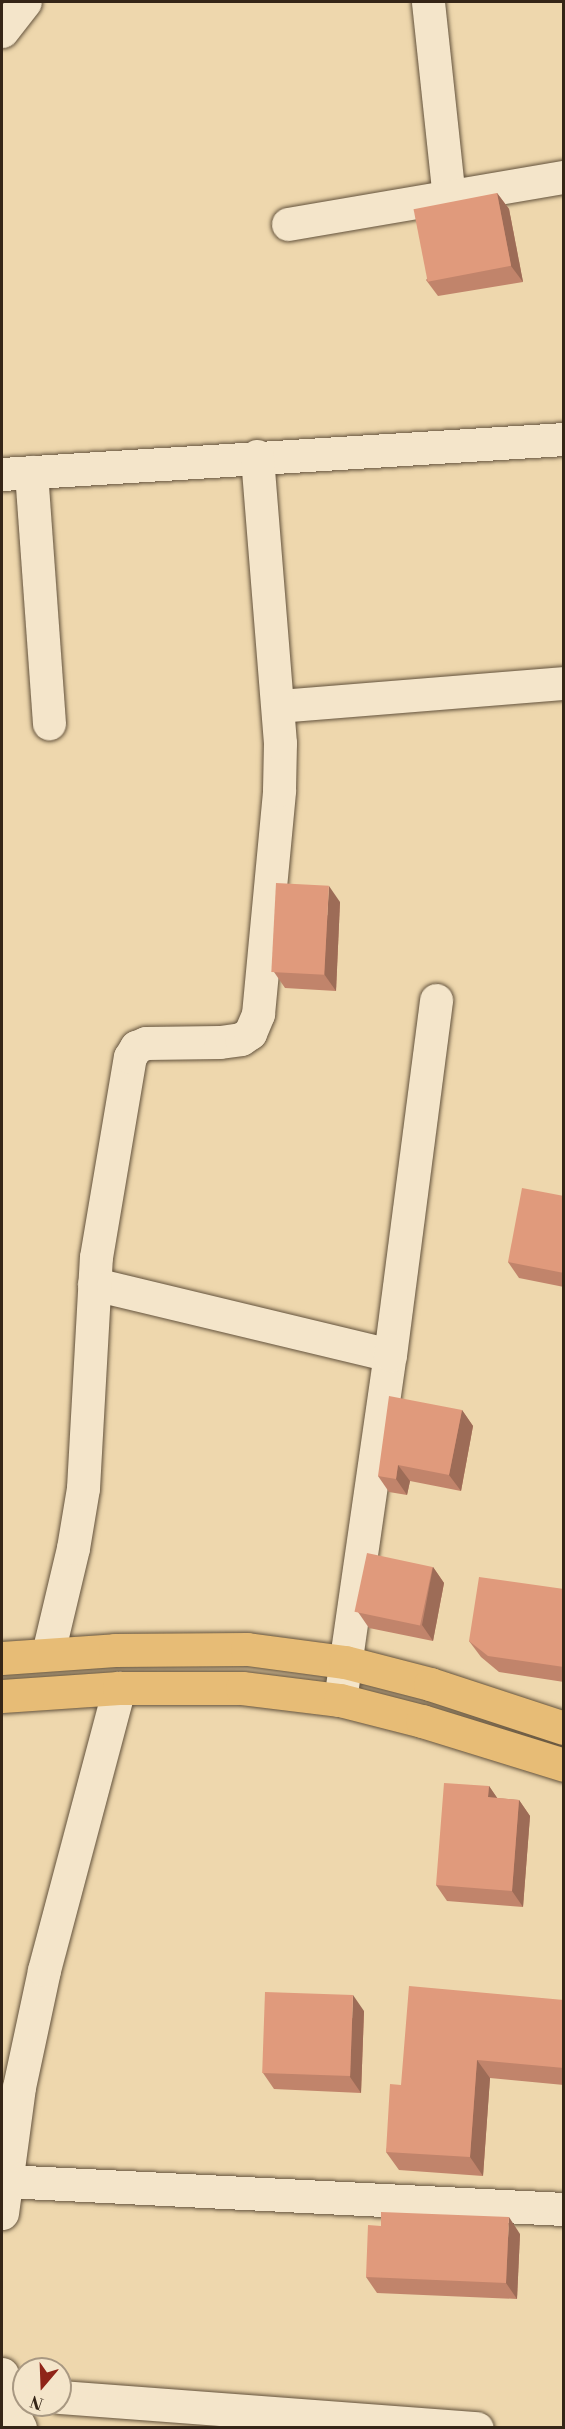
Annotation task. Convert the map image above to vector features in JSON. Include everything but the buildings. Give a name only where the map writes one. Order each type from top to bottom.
[{"type":"main road","points":[[6,1658],[48,1653],[183,1648],[247,1649],[345,1662],[430,1684],[564,1728]]},
{"type":"main road","points":[[8,1696],[118,1689],[242,1688],[340,1700],[422,1721],[564,1765]]},
{"type":"street","points":[[2,32],[25,2]]},
{"type":"street","points":[[428,2],[449,198]]},
{"type":"street","points":[[288,224],[564,177]]},
{"type":"street","points":[[49,723],[16,473],[257,456],[564,439]]},
{"type":"street","points":[[48,1653],[74,1548],[83,1488],[96,1257],[130,1057],[136,1047],[146,1043],[220,1042],[241,1038],[250,1033],[258,1014],[279,790],[278,706],[257,456]]},
{"type":"street","points":[[278,706],[564,683]]},
{"type":"street","points":[[340,1700],[390,1355],[436,1000]]},
{"type":"street","points":[[94,1284],[390,1355]]},
{"type":"street","points":[[2,2213],[19,2087],[44,1970],[118,1689]]},
{"type":"street","points":[[5,2181],[564,2209]]},
{"type":"street","points":[[9,2387],[20,2427]]},
{"type":"street","points":[[72,2398],[477,2427]]}]
